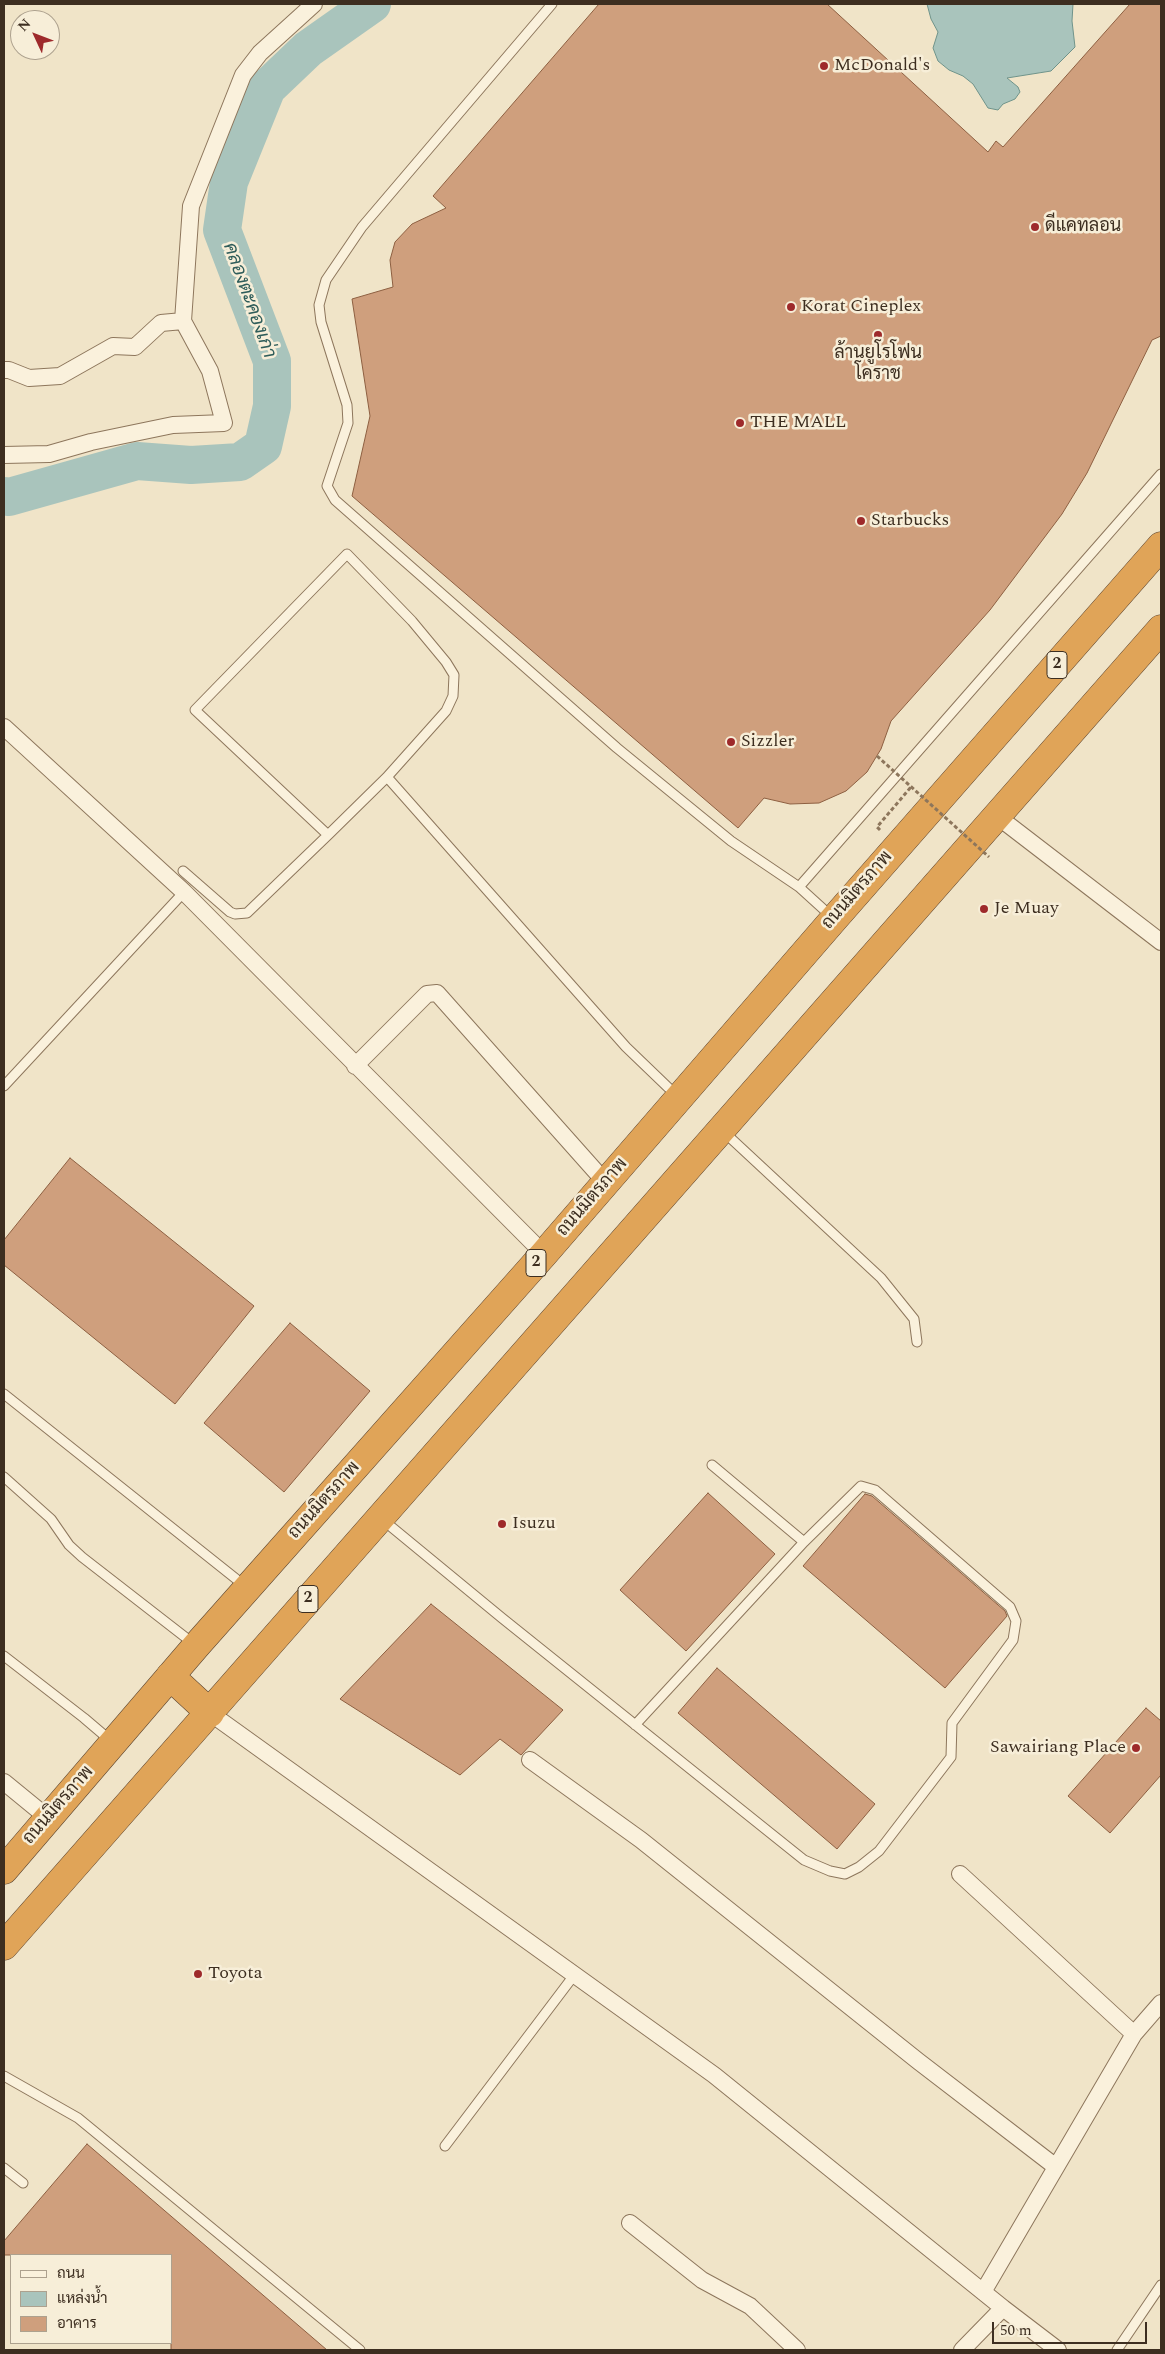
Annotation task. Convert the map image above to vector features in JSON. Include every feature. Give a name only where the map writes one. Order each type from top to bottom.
[{"type":"highway","name":"ถนนมิตรภาพ","points":[[4,1870],[196,1645],[544,1254],[1161,546]]},
{"type":"highway","name":"2","points":[[4,1946],[379,1516],[1161,629]]},
{"type":"highway","points":[[170,1676],[210,1712]]},
{"type":"street","points":[[4,456],[49,454],[91,442],[173,425],[224,423],[210,371],[183,321],[191,206],[237,87],[247,69],[260,53],[314,4]]},
{"type":"street","points":[[4,370],[9,370],[29,378],[60,376],[114,346],[135,347],[161,323],[183,321]]},
{"type":"street","points":[[4,727],[184,892],[544,1254]]},
{"type":"street","points":[[997,816],[1161,942]]},
{"type":"street","points":[[355,1066],[427,994],[437,993],[606,1183]]},
{"type":"street","points":[[210,1712],[714,2075],[1003,2308],[1058,2350]]},
{"type":"street","points":[[530,1760],[641,1840],[926,2067],[1056,2167]]},
{"type":"street","points":[[4,1782],[48,1818]]},
{"type":"street","points":[[960,1874],[1134,2034]]},
{"type":"street","points":[[983,2292],[1134,2034],[1161,2003]]},
{"type":"street","points":[[630,2223],[689,2271],[750,2306],[797,2350]]},
{"type":"street","points":[[962,2350],[1003,2308]]},
{"type":"lane","points":[[552,4],[362,227],[326,280],[319,305],[321,322],[347,405],[348,423],[327,486],[335,500],[617,748],[731,841],[799,887],[834,919]]},
{"type":"lane","points":[[799,887],[1161,474]]},
{"type":"lane","points":[[183,871],[230,912],[235,914],[246,913],[328,835],[387,777],[446,712],[453,696],[454,675],[446,662],[412,621],[347,554],[195,710],[328,835]]},
{"type":"lane","points":[[387,777],[626,1047],[680,1099]]},
{"type":"lane","points":[[4,1086],[184,892]]},
{"type":"lane","points":[[720,1128],[881,1278],[914,1319],[917,1342]]},
{"type":"lane","points":[[4,1394],[247,1588]]},
{"type":"lane","points":[[712,1465],[804,1542]]},
{"type":"lane","points":[[4,1478],[51,1519],[69,1545],[82,1557],[196,1645]]},
{"type":"lane","points":[[379,1516],[635,1725],[804,1860],[830,1871],[845,1874],[859,1867],[879,1851],[951,1757],[952,1723],[1013,1640],[1016,1621],[1010,1607],[875,1490],[867,1486],[861,1486],[804,1542],[635,1725]]},
{"type":"lane","points":[[4,1656],[113,1743]]},
{"type":"lane","points":[[445,2146],[575,1974]]},
{"type":"lane","points":[[4,2076],[78,2118],[360,2350]]},
{"type":"lane","points":[[4,2168],[23,2183]]},
{"type":"lane","points":[[1116,2350],[1161,2285]]},
{"type":"path","points":[[877,756],[989,857]]},
{"type":"path","points":[[877,828],[911,787]]},
{"type":"water","points":[[927,4],[1073,4],[1072,21],[1075,47],[1051,71],[1007,78],[1018,87],[1020,92],[1015,99],[1003,104],[998,110],[988,108],[973,84],[938,61],[933,48],[938,32],[931,19]]},
{"type":"building","name":"THE MALL","points":[[599,4],[827,4],[988,152],[996,141],[1003,147],[1130,4],[1161,4],[1161,336],[1152,340],[1087,473],[1062,514],[990,610],[891,721],[881,749],[867,772],[846,791],[819,803],[790,804],[764,798],[738,828],[352,496],[370,416],[352,299],[393,287],[390,260],[395,242],[412,224],[446,208],[433,196]]},
{"type":"building","points":[[70,1158],[254,1306],[175,1404],[4,1265],[4,1240]]},
{"type":"building","points":[[290,1323],[370,1391],[284,1492],[204,1423]]},
{"type":"building","points":[[708,1493],[775,1554],[686,1651],[620,1590]]},
{"type":"building","points":[[865,1494],[872,1496],[1005,1611],[1007,1616],[945,1688],[803,1566]]},
{"type":"building","points":[[431,1604],[563,1710],[521,1755],[500,1739],[460,1775],[340,1699]]},
{"type":"building","points":[[717,1668],[875,1804],[837,1849],[678,1713]]},
{"type":"building","name":"Sawairiang Place","points":[[1146,1708],[1161,1721],[1161,1775],[1110,1833],[1068,1796]]},
{"type":"building","points":[[87,2144],[327,2350],[171,2350],[172,2254],[4,2255],[4,2241]]},
{"type":"waterway","name":"คลองตะคองเก่า","points":[[4,496],[9,497],[137,461],[191,465],[240,462],[263,446],[272,406],[272,361],[222,230],[229,182],[267,88],[308,49],[372,4]]},
{"type":"place","name":"McDonald's","points":[[824,66]]},
{"type":"place","name":"ดีแคทลอน","points":[[1035,227]]},
{"type":"place","name":"Korat Cineplex","points":[[791,307]]},
{"type":"place","name":"ล้านยูโรโฟน โคราช","points":[[878,335]]},
{"type":"place","name":"THE MALL","points":[[740,423]]},
{"type":"place","name":"Starbucks","points":[[861,521]]},
{"type":"place","name":"Sizzler","points":[[731,742]]},
{"type":"place","name":"Je Muay","points":[[984,909]]},
{"type":"place","name":"Isuzu","points":[[502,1524]]},
{"type":"place","name":"Sawairiang Place","points":[[1136,1748]]},
{"type":"place","name":"Toyota","points":[[198,1974]]}]
